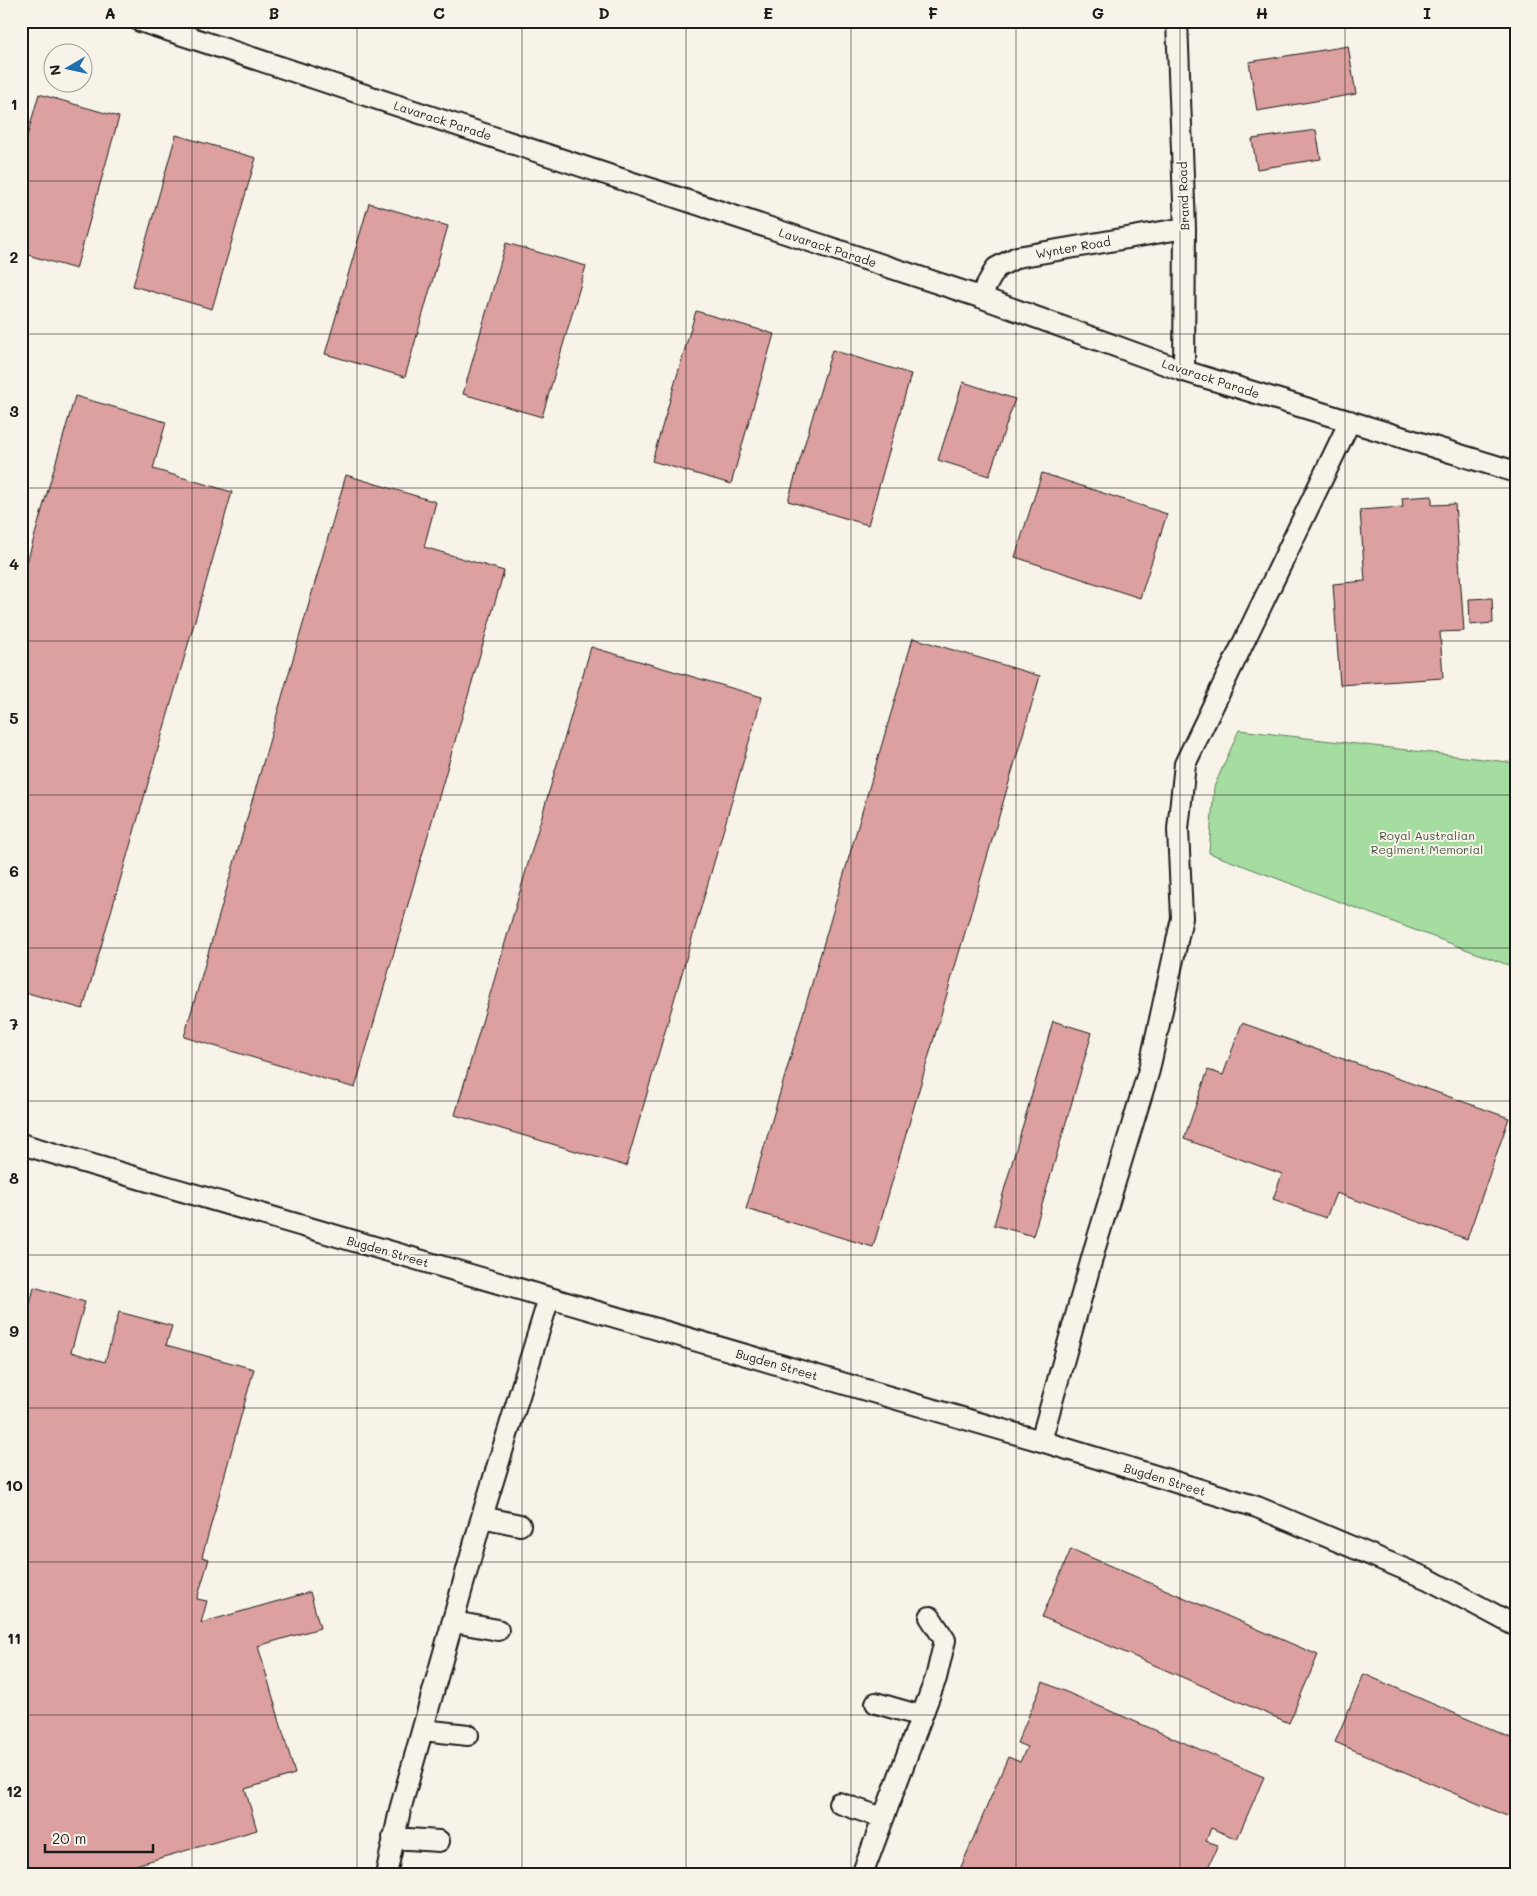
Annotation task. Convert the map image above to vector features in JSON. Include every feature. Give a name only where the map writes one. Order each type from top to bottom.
[{"type":"lane","name":"Lavarack Parade","points":[[140,21],[980,297],[1184,371],[1516,472]]},
{"type":"lane","name":"Brand Road","points":[[1177,21],[1185,228],[1184,371]]},
{"type":"lane","name":"Wynter Road","points":[[980,297],[996,268],[1018,257],[1185,228]]},
{"type":"lane","points":[[1041,1441],[1096,1244],[1149,1070],[1182,918],[1178,829],[1185,764],[1350,421]]},
{"type":"lane","name":"Bugden Street","points":[[21,1144],[1041,1441],[1257,1508],[1428,1579],[1516,1626]]},
{"type":"lane","points":[[386,1875],[393,1838],[482,1517],[549,1298]]},
{"type":"lane","points":[[482,1517],[520,1525]]},
{"type":"lane","points":[[862,1875],[936,1678],[945,1640],[930,1616]]},
{"type":"lane","points":[[454,1622],[498,1630]]},
{"type":"lane","points":[[876,1703],[921,1716]]},
{"type":"lane","points":[[424,1730],[468,1735]]},
{"type":"lane","points":[[839,1803],[883,1818]]},
{"type":"lane","points":[[393,1838],[439,1841]]},
{"type":"green space","name":"Royal Australian Regiment Memorial","points":[[1239,730],[1516,763],[1516,968],[1209,853],[1214,787]]},
{"type":"building","points":[[1348,46],[1356,94],[1257,111],[1249,62]]},
{"type":"building","points":[[39,94],[119,117],[76,269],[21,253],[21,157]]},
{"type":"building","points":[[1316,130],[1321,159],[1257,169],[1252,139]]},
{"type":"building","points":[[176,135],[256,158],[212,309],[133,286]]},
{"type":"building","points":[[369,203],[448,226],[405,377],[325,354]]},
{"type":"building","points":[[506,243],[586,266],[542,417],[463,394]]},
{"type":"building","points":[[696,311],[774,334],[731,484],[652,461]]},
{"type":"building","points":[[832,350],[911,374],[868,525],[788,501]]},
{"type":"building","points":[[963,382],[1015,399],[989,476],[938,460]]},
{"type":"building","points":[[75,396],[166,422],[153,469],[232,492],[83,1009],[21,991],[21,583]]},
{"type":"building","points":[[1042,473],[1167,514],[1140,598],[1015,557]]},
{"type":"building","points":[[346,475],[436,502],[424,547],[504,571],[355,1088],[184,1037]]},
{"type":"building","points":[[1432,496],[1432,505],[1455,504],[1464,631],[1440,632],[1443,678],[1340,685],[1333,584],[1365,581],[1360,510],[1403,507],[1402,498]]},
{"type":"building","points":[[1492,598],[1493,623],[1470,625],[1469,599]]},
{"type":"building","points":[[913,638],[1040,676],[873,1247],[746,1209]]},
{"type":"building","points":[[591,647],[762,697],[626,1166],[455,1115]]},
{"type":"building","points":[[1512,668],[1516,668],[1516,714]]},
{"type":"building","points":[[1053,1021],[1092,1033],[1033,1236],[994,1225]]},
{"type":"building","points":[[1242,1023],[1509,1118],[1467,1239],[1336,1193],[1326,1218],[1273,1199],[1282,1174],[1184,1139],[1208,1070],[1223,1075]]},
{"type":"building","points":[[34,1287],[85,1302],[71,1352],[105,1362],[119,1312],[172,1326],[166,1345],[254,1369],[202,1557],[209,1559],[197,1599],[207,1601],[201,1623],[310,1592],[320,1628],[258,1646],[295,1774],[245,1789],[257,1830],[101,1875],[21,1875],[21,1302],[30,1305]]},
{"type":"building","points":[[1071,1549],[1318,1655],[1289,1723],[1042,1617]]},
{"type":"building","points":[[1364,1674],[1516,1740],[1516,1820],[1335,1742]]},
{"type":"building","points":[[1043,1682],[1264,1777],[1237,1839],[1211,1828],[1206,1841],[1218,1845],[1205,1875],[958,1874],[1008,1757],[1020,1762],[1027,1747],[1017,1743]]}]
